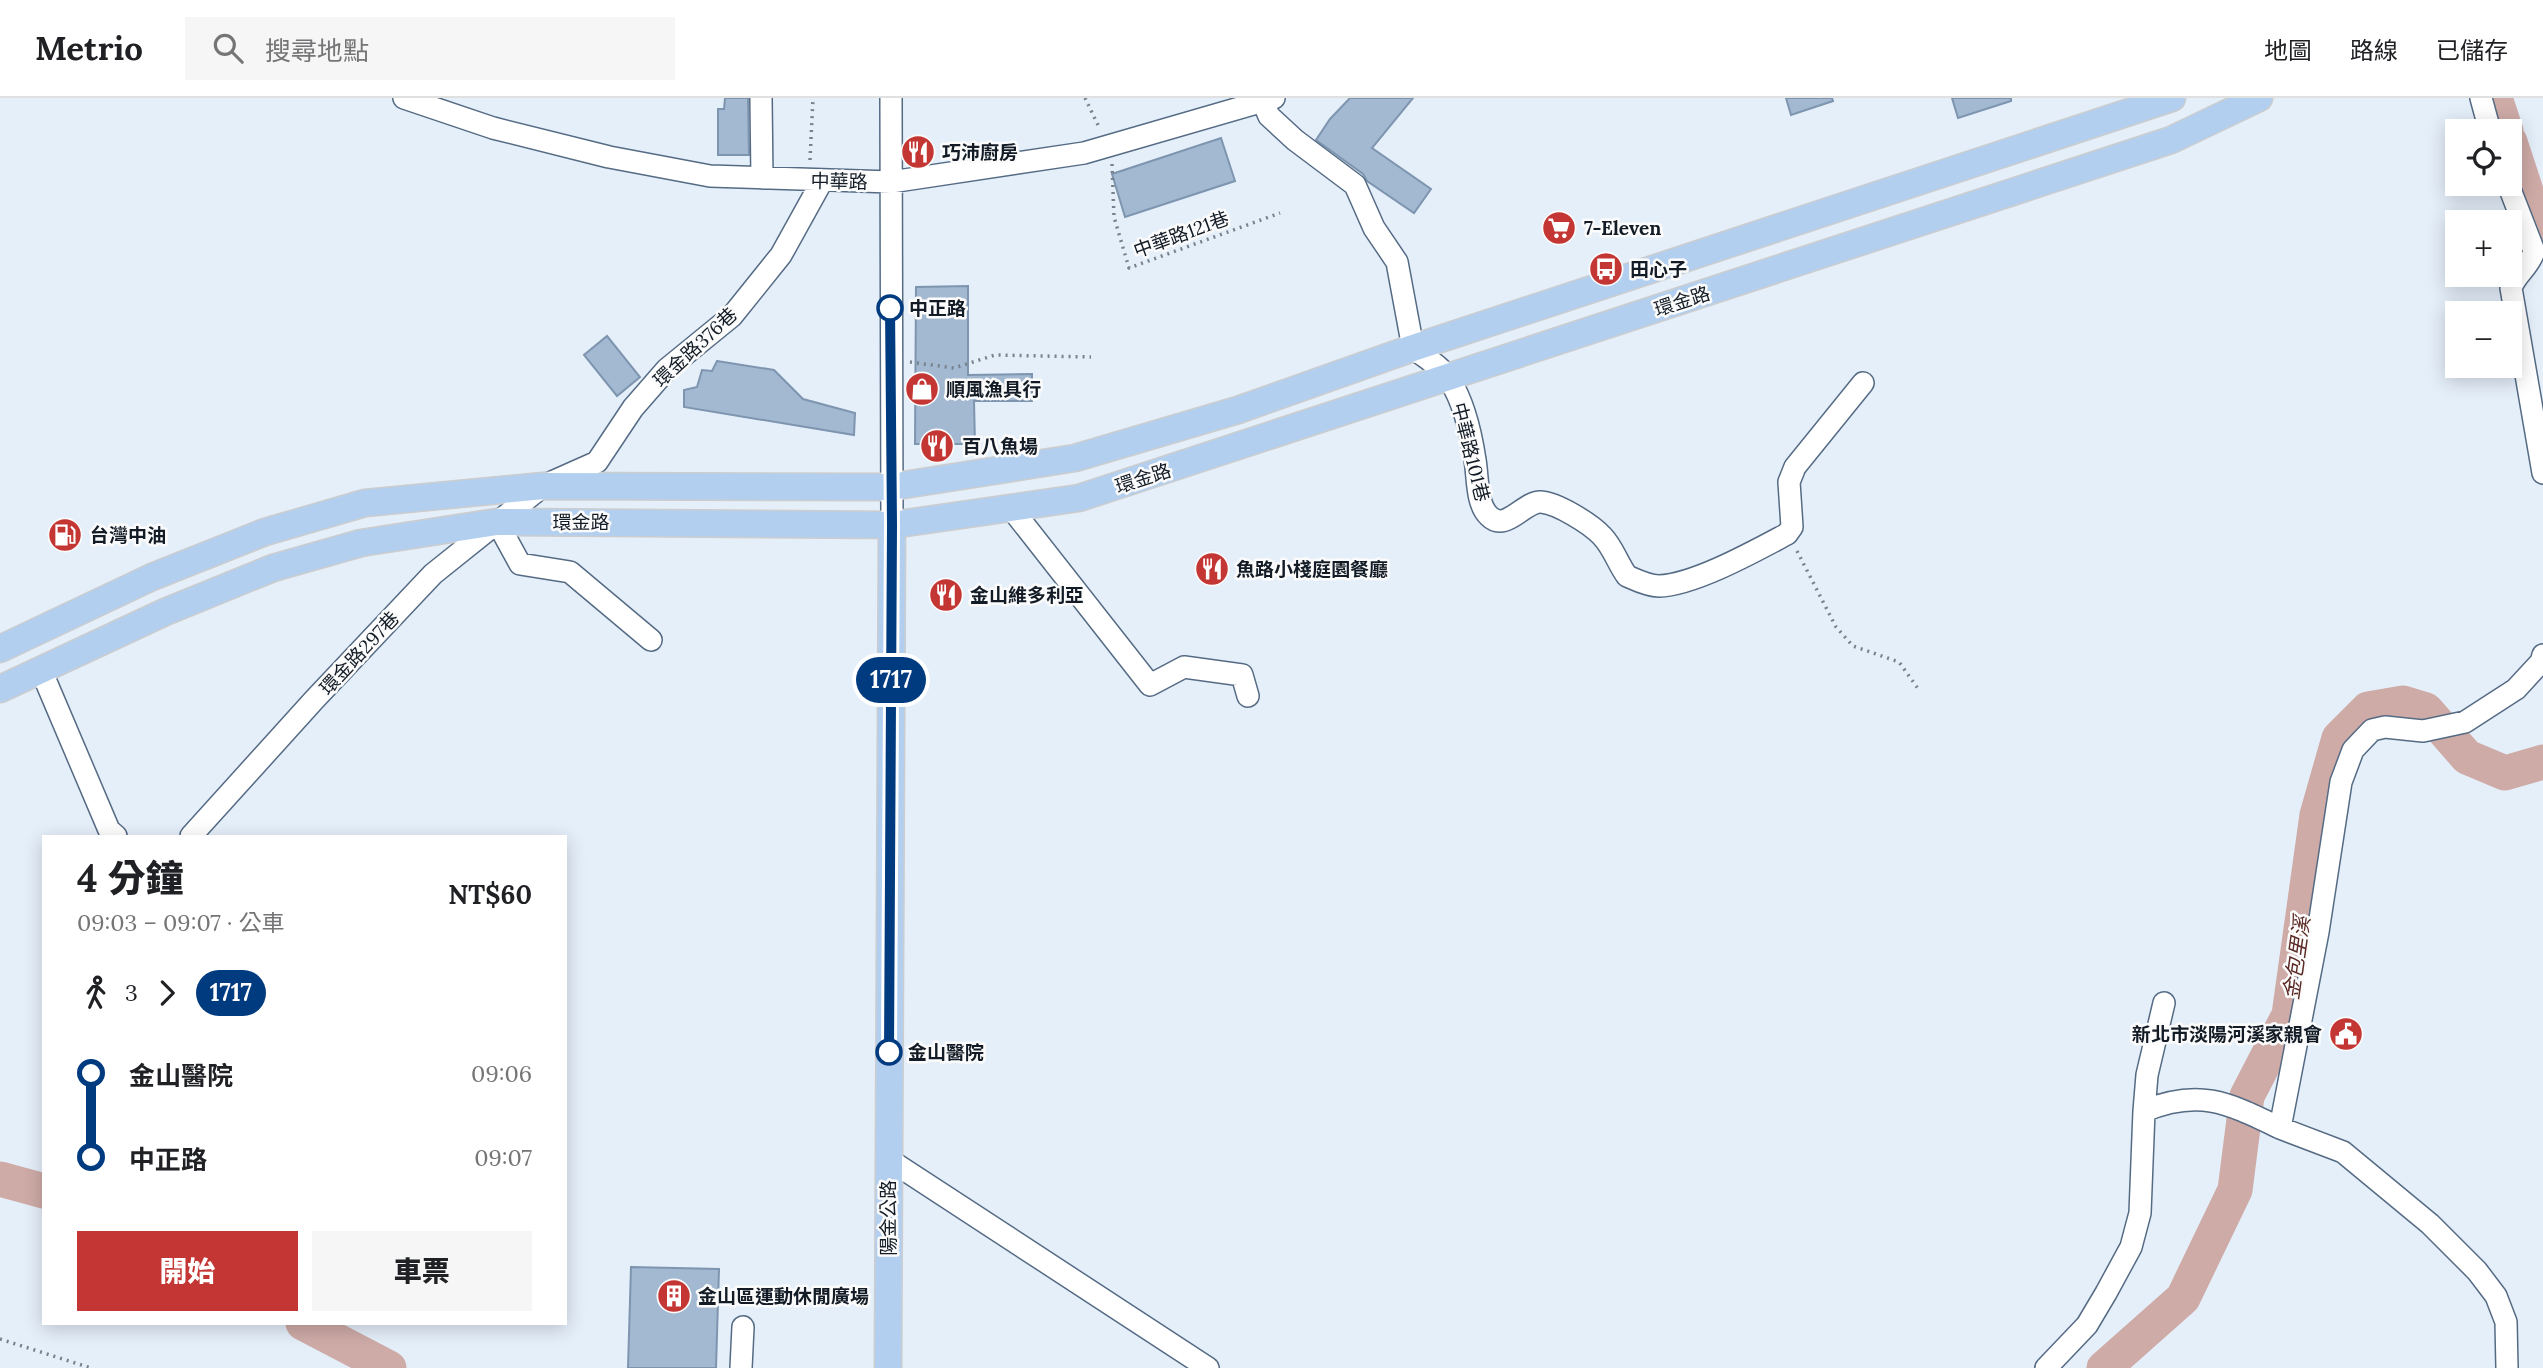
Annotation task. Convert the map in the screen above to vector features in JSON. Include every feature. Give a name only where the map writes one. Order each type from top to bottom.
[{"type":"main road","name":"環金路","points":[[0,649],[152,578],[265,532],[365,503],[543,486],[891,487],[1074,458],[1238,410],[1413,348],[2172,98]]},
{"type":"main road","name":"環金路","points":[[0,689],[165,612],[273,568],[361,542],[497,522],[892,525],[1079,498],[2171,140],[2259,98]]},
{"type":"main road","name":"陽金公路","points":[[888,1368],[892,525]]},
{"type":"street","name":"中華路","points":[[404,98],[493,128],[608,157],[710,176],[891,181],[1084,153],[1268,100]]},
{"type":"street","points":[[761,98],[762,178]]},
{"type":"street","points":[[891,98],[892,525]]},
{"type":"street","points":[[2481,98],[2487,119]]},
{"type":"street","points":[[1268,100],[1269,116],[1295,141],[1355,185],[1374,228],[1397,262],[1413,348]]},
{"type":"street","name":"環金路376巷","points":[[543,486],[597,462],[633,408],[667,369],[732,316],[780,254],[816,180]]},
{"type":"street","points":[[2513,196],[2534,251],[2532,258],[2514,278],[2511,288],[2541,441],[2543,473]]},
{"type":"street","name":"中華路101巷","points":[[1413,348],[1448,377],[1463,410],[1483,507],[1489,517],[1497,521],[1509,519],[1530,505],[1541,502],[1566,511],[1601,535],[1627,576],[1658,586],[1697,576],[1738,560],[1787,534]]},
{"type":"street","points":[[1787,534],[1792,527],[1790,482],[1795,467],[1863,383]]},
{"type":"street","name":"環金路297巷","points":[[192,835],[433,574],[543,486]]},
{"type":"street","points":[[1011,508],[1150,685],[1184,667],[1242,675],[1248,696]]},
{"type":"street","points":[[497,522],[520,564],[570,572],[651,640]]},
{"type":"street","points":[[2280,1128],[2318,932],[2341,782],[2353,750],[2372,730],[2385,727],[2424,731],[2465,722],[2516,689],[2541,662],[2543,654]]},
{"type":"street","points":[[41,670],[109,830],[115,835]]},
{"type":"street","points":[[2046,1368],[2087,1325],[2131,1247],[2140,1213],[2147,1075],[2164,1003]]},
{"type":"street","points":[[2144,1111],[2168,1101],[2204,1098],[2343,1152],[2430,1224],[2477,1271],[2496,1296],[2506,1322],[2507,1368]]},
{"type":"street","points":[[888,1158],[1208,1368]]},
{"type":"street","points":[[741,1368],[743,1326]]},
{"type":"path","points":[[813,98],[816,180]]},
{"type":"path","points":[[1085,98],[1109,146]]},
{"type":"path","name":"中華路121巷","points":[[1109,146],[1114,217],[1129,268],[1280,213]]},
{"type":"path","points":[[890,359],[954,368],[996,355],[1091,357]]},
{"type":"path","points":[[1787,534],[1836,627],[1853,646],[1899,662],[1919,690]]},
{"type":"path","points":[[0,1339],[91,1368]]},
{"type":"building","points":[[725,98],[748,98],[749,155],[718,155],[718,109],[724,109]]},
{"type":"building","points":[[1350,98],[1413,98],[1372,148],[1431,189],[1414,213],[1367,181],[1363,174],[1316,140],[1330,119]]},
{"type":"building","points":[[1786,98],[1832,98],[1833,101],[1791,115]]},
{"type":"building","points":[[1952,98],[2011,98],[2011,101],[1958,118]]},
{"type":"building","points":[[1221,138],[1235,181],[1125,217],[1112,174]]},
{"type":"building","points":[[968,286],[968,375],[1032,374],[1032,401],[974,401],[975,444],[915,444],[916,287]]},
{"type":"building","points":[[607,336],[640,377],[617,396],[584,355]]},
{"type":"building","points":[[717,361],[774,370],[803,399],[855,413],[854,435],[684,407],[684,390],[697,387],[702,370],[712,371]]},
{"type":"building","name":"金山區運動休閒廣場","points":[[631,1267],[719,1269],[716,1368],[628,1368]]},
{"type":"waterway","points":[[2495,98],[2502,119]]},
{"type":"waterway","points":[[2522,179],[2543,243]]},
{"type":"waterway","name":"金包里溪","points":[[2104,1368],[2183,1298],[2235,1190],[2247,1096],[2289,1015],[2317,815],[2339,738],[2368,709],[2403,703],[2426,710],[2467,757],[2505,773],[2543,762]]},
{"type":"waterway","points":[[0,1179],[42,1190]]},
{"type":"waterway","points":[[307,1325],[389,1368]]},
{"type":"bus line","name":"1717","points":[[889,1052],[892,525],[890,308]]},
{"type":"place","name":"巧沛廚房","points":[[918,152]]},
{"type":"place","name":"7-Eleven","points":[[1559,228]]},
{"type":"place","name":"田心子","points":[[1606,269]]},
{"type":"place","name":"中正路","points":[[890,308]]},
{"type":"place","name":"順風漁具行","points":[[922,389]]},
{"type":"place","name":"百八魚場","points":[[937,446]]},
{"type":"place","name":"台灣中油","points":[[65,535]]},
{"type":"place","name":"魚路小棧庭園餐廳","points":[[1212,569]]},
{"type":"place","name":"金山維多利亞","points":[[946,595]]},
{"type":"place","name":"新北市淡陽河溪家親會","points":[[2346,1034]]},
{"type":"place","name":"金山醫院","points":[[889,1052]]},
{"type":"place","name":"金山區運動休閒廣場","points":[[674,1296]]}]
